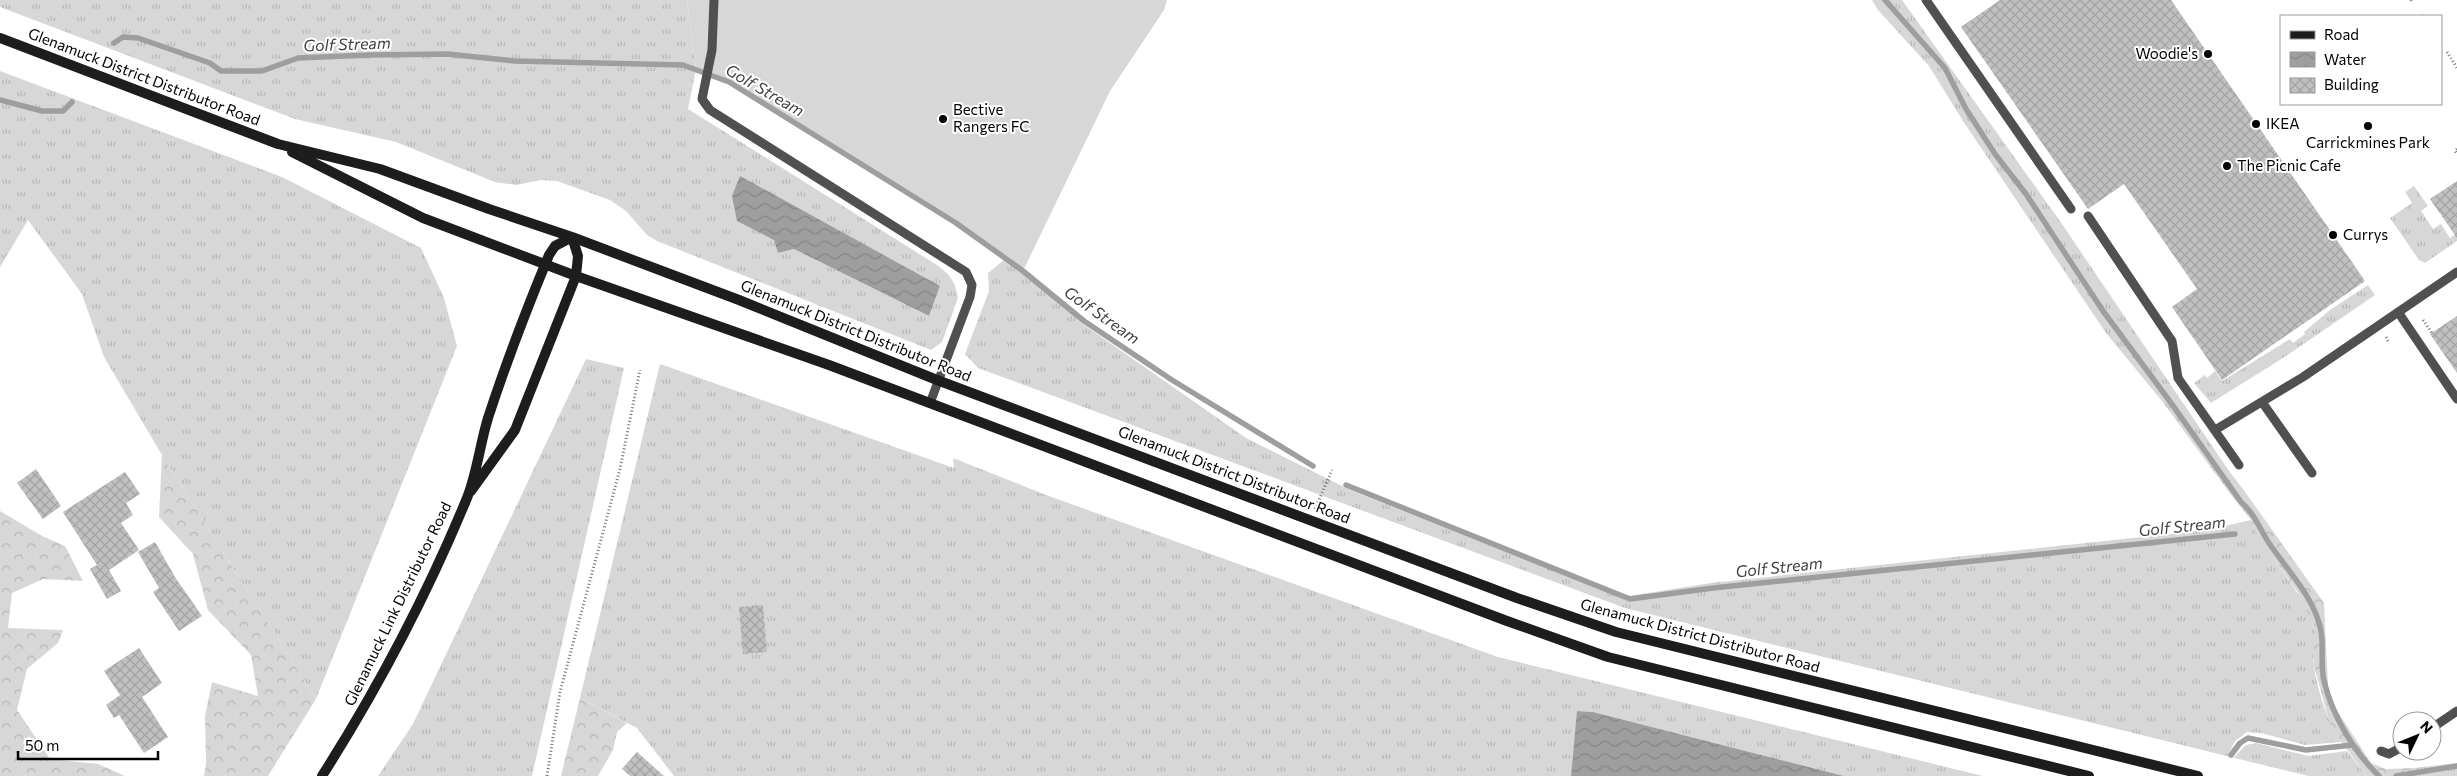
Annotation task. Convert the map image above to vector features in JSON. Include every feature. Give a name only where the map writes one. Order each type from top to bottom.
[{"type":"main road","name":"Glenamuck District Distributor Road","points":[[0,38],[278,144],[380,169],[572,237],[739,300],[937,380],[1518,598],[1616,632],[2198,776]]},
{"type":"main road","name":"Glenamuck District Distributor Road","points":[[278,144],[300,158],[422,218],[576,276],[930,403],[1498,618],[1608,657],[2089,776]]},
{"type":"main road","name":"Glenamuck Link Distributor Road","points":[[322,776],[387,667],[468,496],[515,430],[576,276],[578,256],[572,237],[555,246],[545,264],[488,418],[468,496]]},
{"type":"lane","points":[[714,0],[712,50],[702,99],[710,110],[966,272],[972,285],[970,297],[937,380],[930,403]]},
{"type":"lane","points":[[1926,0],[2071,209]]},
{"type":"lane","points":[[2088,216],[2172,341],[2178,378],[2239,465]]},
{"type":"lane","points":[[2215,430],[2262,402],[2457,272]]},
{"type":"lane","points":[[2398,312],[2457,399]]},
{"type":"lane","points":[[2262,402],[2312,473]]},
{"type":"lane","points":[[2442,721],[2457,711]]},
{"type":"lane","points":[[2381,751],[2389,754],[2392,752]]},
{"type":"path","points":[[2447,52],[2457,66]]},
{"type":"path","points":[[2457,149],[2455,151],[2457,154]]},
{"type":"path","points":[[2423,320],[2432,333]]},
{"type":"path","points":[[2386,337],[2389,343]]},
{"type":"path","points":[[547,776],[560,692],[620,469],[640,370]]},
{"type":"path","points":[[1311,520],[1332,470]]},
{"type":"green space","points":[[0,0],[687,0],[696,69],[688,109],[937,265],[948,274],[955,285],[958,298],[942,342],[931,350],[657,241],[647,235],[626,211],[610,200],[557,181],[541,180],[516,185],[495,182],[396,142],[295,119],[0,7]],"holes":[[[775,240],[940,286],[929,316],[794,249],[778,253]]]},
{"type":"green space","name":"Bective Rangers FC","points":[[687,0],[1167,0],[1164,10],[1110,91],[1023,271],[956,223],[729,82],[696,69]]},
{"type":"green space","points":[[1872,0],[1902,0],[2062,224],[2243,489],[2231,495],[2162,401],[2106,333],[1963,121],[1929,66],[1878,10]]},
{"type":"green space","points":[[0,71],[282,177],[421,248],[444,298],[457,346],[316,699],[162,455],[104,357],[82,294],[28,220],[0,267]]},
{"type":"green space","points":[[2414,186],[2428,206],[2421,211],[2433,229],[2441,224],[2450,238],[2457,233],[2457,241],[2425,263],[2419,260],[2390,218],[2412,203],[2405,192]]},
{"type":"green space","points":[[1005,259],[1049,292],[1080,322],[1246,438],[1350,490],[1627,600],[1629,596],[1711,583],[2207,530],[2251,520],[2266,547],[2300,597],[2313,625],[2315,635],[2314,667],[2318,686],[2327,716],[2341,742],[2305,745],[2261,733],[2247,732],[2235,741],[2229,753],[2234,757],[2246,745],[2256,743],[2308,756],[2347,751],[2367,776],[2308,776],[1625,608],[978,368],[965,354],[989,291],[988,273]]},
{"type":"green space","points":[[2368,285],[2375,295],[2283,358],[2211,403],[2194,383],[2205,375],[2207,378],[2215,371],[2222,381],[2290,339],[2293,343],[2330,310]]},
{"type":"green space","points":[[586,359],[624,368],[532,776],[378,776],[413,724]]},
{"type":"green space","points":[[660,364],[954,468],[953,458],[1046,495],[1498,657],[1983,776],[1844,776],[1593,712],[1578,711],[1571,776],[674,776],[637,728],[580,698]]},
{"type":"green space","points":[[162,455],[316,699],[268,776],[204,776],[206,763],[205,716],[212,682],[258,696],[251,655],[208,610],[193,554],[159,517]]},
{"type":"green space","points":[[2243,489],[2324,603],[2328,686],[2336,709],[2371,763],[2386,769],[2414,768],[2415,776],[2367,776],[2331,728],[2314,666],[2314,627],[2297,591],[2258,537],[2251,520],[2231,495]]},
{"type":"green space","points":[[0,511],[42,536],[65,546],[83,581],[43,579],[12,593],[8,628],[63,630],[58,643],[27,669],[17,710],[50,759],[98,764],[125,776],[0,776]]},
{"type":"green space","points":[[580,698],[627,723],[617,732],[613,750],[598,776],[561,776]]},
{"type":"green space","points":[[2457,763],[2457,776],[2415,776],[2414,768]]},
{"type":"water","points":[[740,176],[940,286],[929,316],[794,249],[778,253],[774,240],[737,221],[732,196]]},
{"type":"water","points":[[1577,711],[1593,712],[1844,776],[1571,776]]},
{"type":"building","points":[[2000,0],[2171,0],[2365,281],[2222,380],[2172,307],[2197,289],[2124,184],[2088,209],[1961,27]]},
{"type":"building","points":[[2457,181],[2457,238],[2430,199]]},
{"type":"building","points":[[2457,316],[2457,373],[2430,334]]},
{"type":"building","points":[[36,469],[61,506],[43,519],[17,483]]},
{"type":"building","points":[[125,472],[140,494],[126,503],[133,515],[121,523],[139,550],[109,570],[121,591],[107,599],[90,569],[97,565],[63,512]]},
{"type":"building","points":[[155,542],[175,577],[202,616],[179,631],[153,592],[159,588],[138,552]]},
{"type":"building","points":[[763,605],[767,652],[743,654],[739,607]]},
{"type":"building","points":[[139,648],[162,683],[142,697],[168,737],[144,753],[119,715],[114,718],[106,705],[120,695],[104,671]]},
{"type":"building","points":[[637,752],[664,776],[630,776],[622,769]]},
{"type":"waterway","points":[[1885,0],[1945,68],[1966,109],[1995,154],[2026,194],[2103,311],[2253,516],[2269,543],[2300,585],[2318,619],[2321,631],[2323,675],[2332,707],[2345,732],[2361,756],[2379,776]]},
{"type":"waterway","name":"Golf Stream","points":[[114,43],[123,37],[138,38],[210,63],[221,71],[262,71],[298,58],[370,55],[447,54],[515,61],[683,65],[729,82],[956,223],[1023,271],[1084,321],[1172,380],[1313,466]]},
{"type":"waterway","name":"Golf Stream","points":[[0,100],[42,111],[63,111],[72,102]]},
{"type":"waterway","name":"Golf Stream","points":[[1346,485],[1630,599],[1713,588],[2235,534]]},
{"type":"waterway","points":[[2231,755],[2240,743],[2248,738],[2306,750],[2353,745]]},
{"type":"waterway","name":"Golf Stream","points":[[2396,776],[2457,766]]},
{"type":"place","name":"Woodie's","points":[[2208,54]]},
{"type":"place","name":"Bective Rangers FC","points":[[943,119]]},
{"type":"place","name":"IKEA","points":[[2256,124]]},
{"type":"place","name":"Carrickmines Park","points":[[2368,126]]},
{"type":"place","name":"The Picnic Cafe","points":[[2227,166]]},
{"type":"place","name":"Currys","points":[[2333,235]]}]
